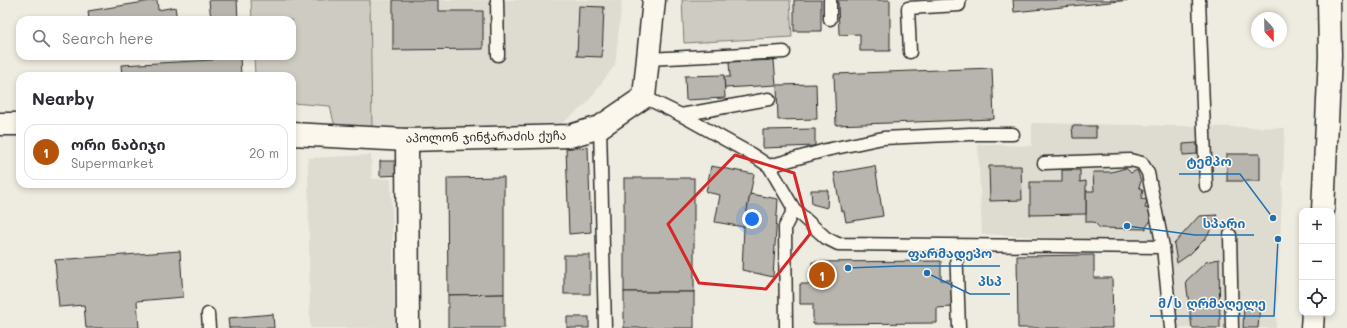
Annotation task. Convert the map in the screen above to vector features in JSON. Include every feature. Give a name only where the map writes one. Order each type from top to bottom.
[{"type":"street","points":[[644,97],[654,0]]},
{"type":"street","points":[[1323,208],[1330,46],[1329,0]]},
{"type":"street","points":[[1330,46],[1347,28]]},
{"type":"street","name":"აპოლონ ჯინჭარაძის ქუჩა","points":[[296,134],[407,140],[570,136],[600,127],[644,97]]},
{"type":"street","points":[[0,124],[16,124]]},
{"type":"street","points":[[407,140],[408,328]]},
{"type":"street","points":[[1312,328],[1313,316]]},
{"type":"lane","points":[[497,0],[498,55]]},
{"type":"lane","points":[[830,0],[830,19]]},
{"type":"lane","points":[[910,52],[908,8],[959,5],[959,0]]},
{"type":"lane","points":[[1199,0],[1206,186]]},
{"type":"lane","points":[[648,59],[784,52]]},
{"type":"lane","points":[[644,97],[681,115],[751,154],[769,166],[794,209],[826,238],[838,244],[1163,247]]},
{"type":"lane","points":[[681,115],[769,99]]},
{"type":"lane","points":[[600,127],[605,328]]},
{"type":"lane","points":[[769,166],[826,150],[883,138],[970,134],[1013,134]]},
{"type":"lane","points":[[1044,163],[1130,160],[1142,162],[1148,173],[1163,247],[1171,328]]},
{"type":"lane","points":[[786,328],[785,228],[794,209]]},
{"type":"lane","points":[[1230,235],[1232,328]]},
{"type":"lane","points":[[956,246],[959,328]]},
{"type":"lane","points":[[208,314],[209,328]]},
{"type":"highlighted area","points":[[735,155],[794,173],[810,234],[766,289],[699,283],[668,224]]},
{"type":"shaded area","points":[[251,0],[370,0],[372,127],[335,127],[330,106],[296,103],[296,72],[255,72],[254,60],[296,60],[296,16],[252,16]]},
{"type":"shaded area","points":[[370,0],[622,0],[615,65],[586,104],[560,125],[398,138],[372,127]]},
{"type":"shaded area","points":[[682,0],[790,0],[792,37],[684,43]]},
{"type":"shaded area","points":[[1032,123],[1285,128],[1276,328],[1173,328],[1166,244],[982,234],[978,144],[1032,146]]},
{"type":"shaded area","points":[[371,155],[372,179],[391,179],[395,328],[310,328],[308,158]]},
{"type":"building","points":[[157,0],[158,10],[175,7],[176,16],[89,16],[88,11]]},
{"type":"building","points":[[209,0],[237,0],[238,16],[211,16]]},
{"type":"building","points":[[393,0],[438,0],[438,11],[483,11],[483,49],[393,50]]},
{"type":"building","points":[[794,0],[821,0],[821,31],[794,31]]},
{"type":"building","points":[[838,0],[890,0],[890,51],[860,51],[860,34],[839,35]]},
{"type":"building","points":[[1013,0],[1130,0],[1014,12]]},
{"type":"building","points":[[579,6],[604,7],[602,57],[577,56]]},
{"type":"building","points":[[240,60],[241,72],[122,72],[121,65]]},
{"type":"building","points":[[774,60],[776,85],[725,88],[724,77],[730,77],[729,62]]},
{"type":"building","points":[[992,68],[994,119],[836,125],[834,74]]},
{"type":"building","points":[[724,75],[725,98],[686,100],[685,76]]},
{"type":"building","points":[[816,84],[817,119],[778,120],[777,85]]},
{"type":"building","points":[[1072,126],[1096,126],[1096,138],[1073,138]]},
{"type":"building","points":[[815,129],[815,146],[763,148],[763,130]]},
{"type":"building","points":[[1197,143],[1197,154],[1183,155],[1183,144]]},
{"type":"building","points":[[588,147],[591,232],[569,234],[566,148]]},
{"type":"building","points":[[1227,154],[1260,154],[1260,181],[1227,181]]},
{"type":"building","points":[[380,161],[401,161],[402,175],[380,176]]},
{"type":"building","points":[[711,166],[754,174],[744,227],[715,222],[720,195],[706,192]]},
{"type":"building","points":[[875,166],[883,216],[846,222],[844,211],[841,211],[834,173]]},
{"type":"building","points":[[989,166],[1021,166],[1022,200],[990,201]]},
{"type":"building","points":[[1126,168],[1131,173],[1137,170],[1141,181],[1139,187],[1143,190],[1141,199],[1147,200],[1145,208],[1150,209],[1152,219],[1146,229],[1100,228],[1094,222],[1086,222],[1086,191],[1094,191],[1093,172],[1111,172]]},
{"type":"building","points":[[1062,170],[1080,170],[1080,182],[1086,181],[1086,214],[1030,215],[1030,182],[1062,182]]},
{"type":"building","points":[[504,177],[504,294],[448,295],[447,178]]},
{"type":"building","points":[[624,178],[694,178],[694,292],[624,292]]},
{"type":"building","points":[[811,190],[828,190],[827,208],[812,204]]},
{"type":"building","points":[[750,194],[778,199],[773,277],[742,270],[744,227]]},
{"type":"building","points":[[1217,215],[1209,233],[1204,240],[1190,254],[1177,263],[1174,244],[1199,216]]},
{"type":"building","points":[[180,251],[183,297],[137,301],[139,328],[86,328],[84,305],[59,307],[55,260]]},
{"type":"building","points":[[564,255],[590,255],[590,294],[564,294]]},
{"type":"building","points":[[1094,255],[1094,278],[1112,278],[1113,328],[1018,328],[1017,256]]},
{"type":"building","points":[[1219,259],[1220,328],[1192,328],[1186,281],[1206,262]]},
{"type":"building","points":[[941,261],[941,280],[953,280],[953,307],[937,308],[937,323],[813,324],[813,304],[800,304],[800,284],[812,284],[812,262]]},
{"type":"building","points":[[624,292],[694,292],[694,328],[624,328]]},
{"type":"building","points":[[504,294],[504,328],[448,328],[448,295]]},
{"type":"building","points":[[1244,304],[1260,305],[1258,328],[1243,328]]},
{"type":"building","points":[[273,314],[274,328],[229,328],[228,318]]},
{"type":"building","points":[[567,317],[589,317],[589,328],[567,328]]},
{"type":"place","name":"ტემპო","points":[[1273,218]]},
{"type":"place","name":"სპარი","points":[[1127,226]]},
{"type":"place","name":"მ/ს ღრმაღელე","points":[[1278,239]]},
{"type":"place","name":"ფარმადეპო","points":[[848,268]]},
{"type":"place","name":"პსპ","points":[[927,273]]},
{"type":"place","name":"ორი ნაბიჯი","points":[[822,275]]}]
